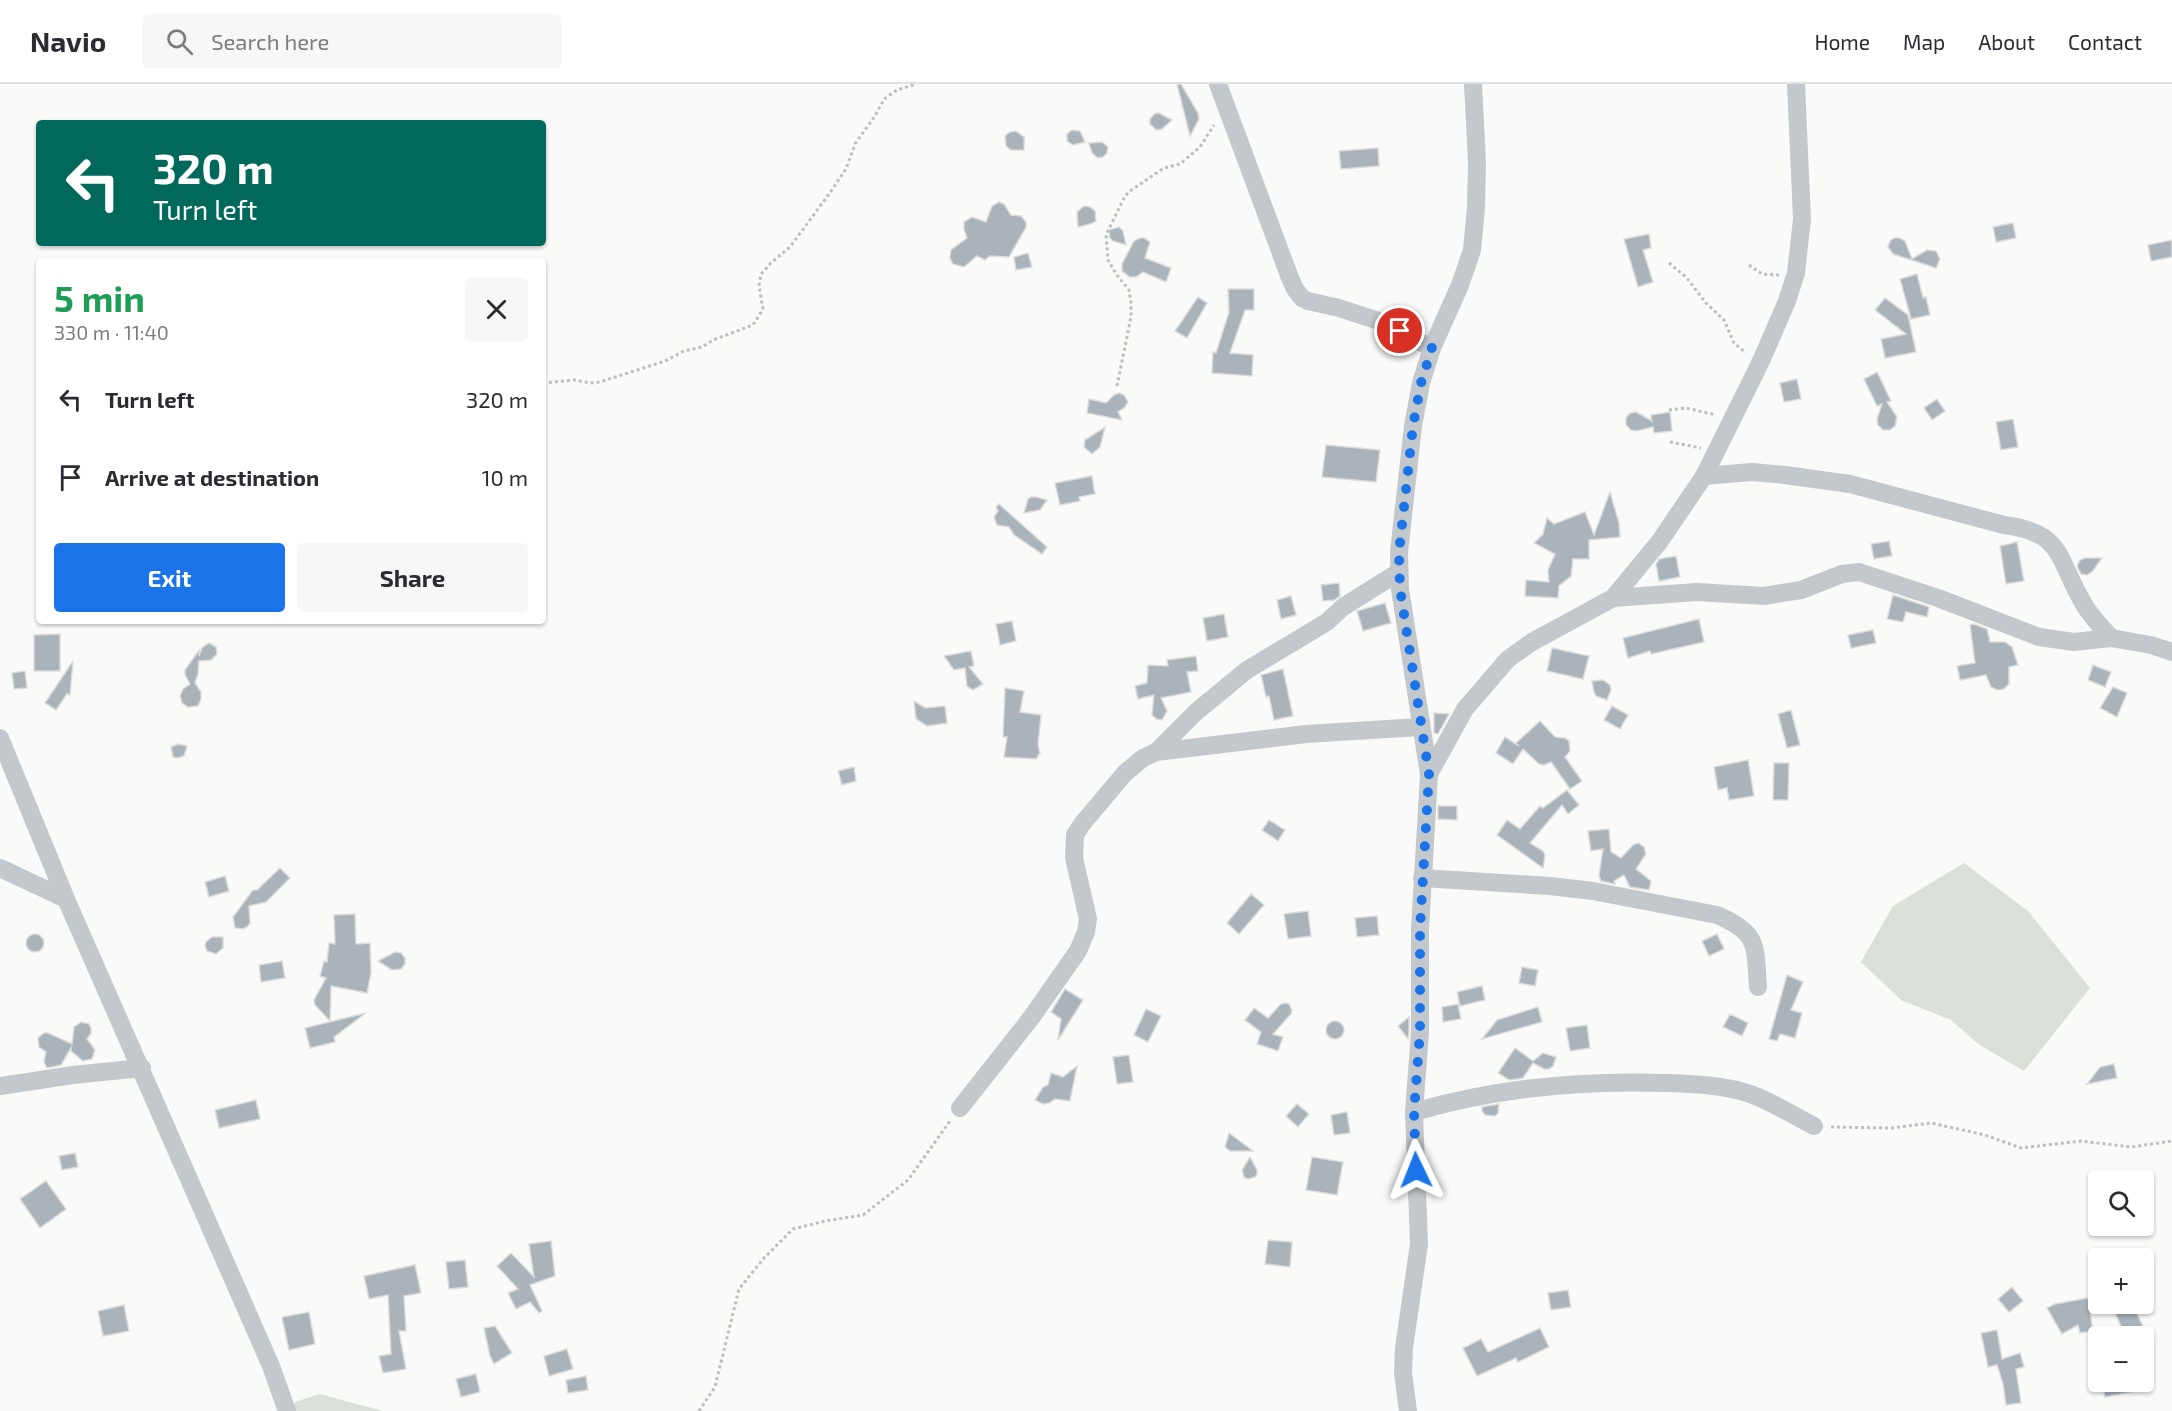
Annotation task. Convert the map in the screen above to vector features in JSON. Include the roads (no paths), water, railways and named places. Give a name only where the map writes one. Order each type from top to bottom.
[{"type":"street","points":[[1218,84],[1290,278],[1302,298],[1379,321],[1432,348]]},
{"type":"street","points":[[1408,1411],[1403,1373],[1404,1348],[1419,1244],[1414,1112],[1420,1028],[1422,878],[1429,774],[1400,589],[1399,552],[1413,426],[1421,383],[1432,348],[1460,285],[1472,249],[1477,162],[1473,84]]},
{"type":"street","points":[[1429,774],[1465,709],[1508,659],[1532,642],[1613,598],[1660,541],[1704,476],[1717,452],[1781,317],[1796,273],[1802,219],[1796,84]]},
{"type":"street","points":[[1704,476],[1752,472],[1850,484],[2004,525],[2026,527],[2036,531],[2057,551],[2083,603],[2111,638]]},
{"type":"street","points":[[1156,752],[1196,712],[1247,670],[1327,622],[1343,607],[1399,572]]},
{"type":"street","points":[[1613,598],[1668,593],[1764,596],[1801,590],[1842,574],[1859,572],[1938,598],[2038,637],[2074,642],[2111,638],[2151,645],[2172,652]]},
{"type":"street","points":[[960,1108],[1037,1010],[1078,951],[1086,932],[1088,919],[1074,858],[1075,835],[1125,773],[1143,758],[1156,752],[1306,734],[1420,727]]},
{"type":"street","points":[[0,738],[66,899],[142,1068],[271,1366],[288,1411]]},
{"type":"street","points":[[0,868],[66,899]]},
{"type":"street","points":[[1422,878],[1593,891],[1717,915],[1737,924],[1749,934],[1756,959],[1758,987]]},
{"type":"street","points":[[0,1086],[142,1068]]},
{"type":"street","points":[[1414,1112],[1474,1096],[1552,1086],[1588,1083],[1686,1083],[1752,1095],[1814,1126]]}]
